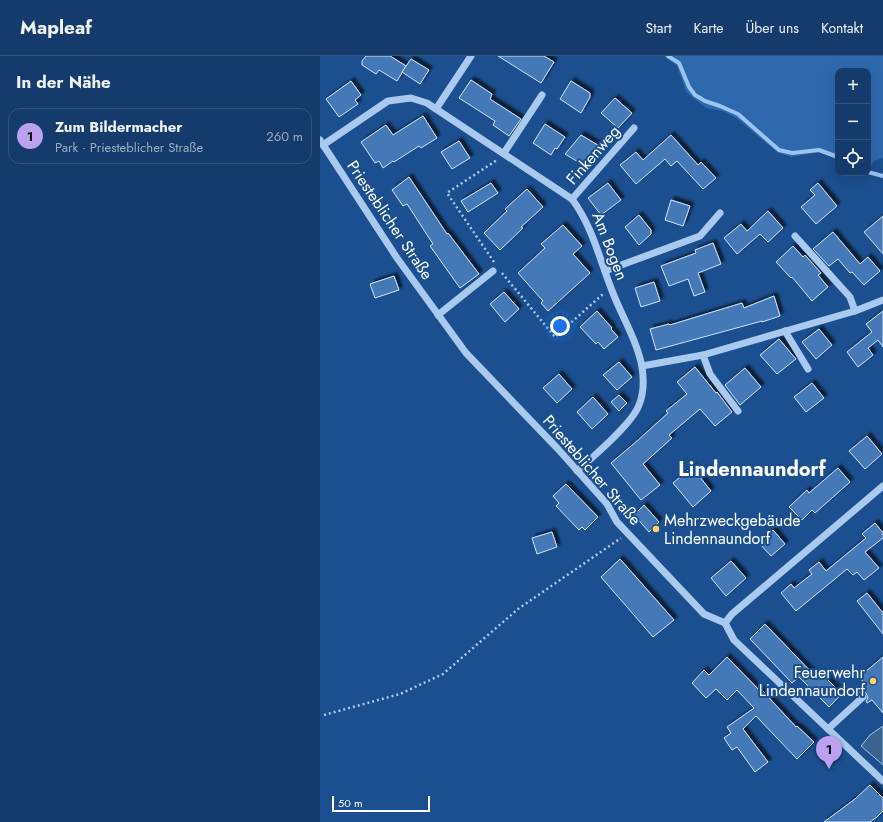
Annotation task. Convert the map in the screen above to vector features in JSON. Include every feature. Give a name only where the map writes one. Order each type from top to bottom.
[{"type":"street","points":[[436,109],[471,56]]},
{"type":"street","points":[[504,153],[542,95]]},
{"type":"street","name":"Am Bogen","points":[[322,143],[388,101],[411,98],[427,103],[572,199],[581,212],[591,232],[610,287],[635,344],[642,366],[644,387],[639,406],[627,424],[577,471]]},
{"type":"street","name":"Finkenweg","points":[[572,199],[634,128]]},
{"type":"street","name":"Priesteblicher Straße","points":[[322,143],[397,258],[466,353],[577,471],[606,504],[617,522],[704,614],[726,623]]},
{"type":"street","points":[[605,271],[700,236],[720,213]]},
{"type":"street","points":[[796,236],[850,297],[856,312]]},
{"type":"street","points":[[438,315],[493,271]]},
{"type":"street","points":[[642,366],[703,355],[856,312],[883,300]]},
{"type":"street","points":[[785,331],[808,369]]},
{"type":"street","points":[[703,355],[710,374],[738,411]]},
{"type":"street","points":[[883,486],[732,614],[726,623],[734,640],[883,781]]},
{"type":"street","points":[[828,729],[863,697]]},
{"type":"path","points":[[504,153],[500,158],[447,193],[498,267],[555,337],[610,287]]},
{"type":"path","points":[[324,715],[400,694],[443,674],[518,609],[628,533]]},
{"type":"shaded area","points":[[664,56],[883,56],[883,158],[874,161],[871,166],[871,68],[835,68],[835,159],[820,152],[791,157],[778,153],[735,117],[722,111],[706,108],[686,92],[677,66]]},
{"type":"shaded area","points":[[883,726],[883,765],[861,746],[870,735]]},
{"type":"building","points":[[366,56],[390,56],[406,66],[397,81],[379,70],[376,74],[362,65],[362,61]]},
{"type":"building","points":[[498,56],[544,56],[554,62],[541,83]]},
{"type":"building","points":[[411,59],[429,70],[420,84],[402,72]]},
{"type":"building","points":[[471,80],[492,94],[490,99],[521,119],[509,136],[493,125],[495,121],[459,98]]},
{"type":"building","points":[[351,81],[361,95],[355,100],[358,104],[339,117],[326,99]]},
{"type":"building","points":[[571,81],[590,93],[590,97],[581,113],[560,99]]},
{"type":"building","points":[[615,98],[632,113],[618,128],[601,113]]},
{"type":"building","points":[[423,116],[437,138],[421,148],[419,146],[383,168],[379,161],[375,163],[361,142],[386,125],[393,135]]},
{"type":"building","points":[[545,124],[565,137],[551,155],[533,143]]},
{"type":"building","points":[[581,135],[601,147],[594,159],[588,156],[583,165],[565,154]]},
{"type":"building","points":[[671,135],[698,165],[701,162],[716,178],[703,189],[677,161],[671,166],[665,159],[636,184],[620,165],[636,152],[643,160]]},
{"type":"building","points":[[459,141],[470,158],[452,169],[441,152]]},
{"type":"building","points":[[409,177],[447,234],[448,233],[479,274],[460,288],[430,246],[433,244],[407,204],[403,206],[392,190]]},
{"type":"building","points":[[491,183],[498,193],[468,212],[461,201]]},
{"type":"building","points":[[608,183],[621,200],[601,215],[588,198]]},
{"type":"building","points":[[818,183],[837,206],[816,224],[801,207],[815,195],[810,190]]},
{"type":"building","points":[[527,189],[543,207],[521,227],[523,228],[500,250],[484,233],[507,211],[505,209]]},
{"type":"building","points":[[671,200],[690,206],[683,226],[665,220]]},
{"type":"building","points":[[768,211],[783,228],[768,242],[760,234],[737,254],[724,238],[741,224],[747,231]]},
{"type":"building","points":[[639,215],[651,230],[651,234],[639,245],[625,227]]},
{"type":"building","points":[[883,216],[883,254],[864,232]]},
{"type":"building","points":[[563,225],[582,246],[573,254],[590,273],[548,311],[541,303],[543,301],[518,273],[545,248],[541,244]]},
{"type":"building","points":[[833,232],[860,264],[868,257],[880,271],[864,285],[852,272],[850,273],[838,259],[829,266],[813,249]]},
{"type":"building","points":[[713,243],[721,264],[698,273],[705,292],[694,296],[688,279],[669,286],[661,266],[696,253],[695,250]]},
{"type":"building","points":[[793,246],[803,257],[805,255],[821,273],[818,275],[828,287],[812,301],[792,277],[791,278],[776,262]]},
{"type":"building","points":[[394,276],[399,290],[375,298],[370,284]]},
{"type":"building","points":[[654,282],[660,301],[641,307],[635,288]]},
{"type":"building","points":[[504,292],[519,309],[505,322],[490,304]]},
{"type":"building","points":[[774,296],[780,316],[656,350],[650,329],[670,325],[742,303],[744,308]]},
{"type":"building","points":[[597,311],[618,337],[604,349],[598,342],[596,344],[580,327]]},
{"type":"building","points":[[883,311],[883,347],[878,340],[868,348],[873,355],[858,367],[847,352],[872,332],[866,324]]},
{"type":"building","points":[[819,329],[832,345],[816,359],[802,342]]},
{"type":"building","points":[[779,339],[796,359],[777,374],[760,355]]},
{"type":"building","points":[[619,362],[632,377],[617,390],[603,375]]},
{"type":"building","points":[[695,367],[732,412],[715,426],[700,409],[669,435],[672,438],[643,464],[660,485],[641,500],[611,463],[668,413],[666,411],[687,394],[677,382]]},
{"type":"building","points":[[745,368],[761,387],[740,405],[725,385]]},
{"type":"building","points":[[559,374],[572,389],[557,403],[543,388]]},
{"type":"building","points":[[812,383],[824,398],[806,412],[794,397]]},
{"type":"building","points":[[619,395],[627,403],[619,411],[611,402]]},
{"type":"building","points":[[593,397],[608,414],[592,429],[577,412]]},
{"type":"building","points":[[867,436],[882,454],[865,469],[849,451]]},
{"type":"building","points":[[692,467],[711,491],[693,507],[673,483]]},
{"type":"building","points":[[838,468],[850,482],[815,513],[812,510],[802,520],[789,507],[807,490],[809,493]]},
{"type":"building","points":[[566,484],[598,517],[585,530],[582,527],[579,530],[556,506],[559,503],[553,496]]},
{"type":"building","points":[[644,505],[659,522],[649,532],[634,515]]},
{"type":"building","points":[[875,523],[883,533],[883,538],[865,552],[879,568],[864,580],[857,572],[853,575],[847,569],[796,611],[781,593],[791,584],[794,588],[812,574],[809,570],[819,562],[826,571],[866,538],[862,534]]},
{"type":"building","points":[[773,530],[785,544],[771,556],[759,543]]},
{"type":"building","points":[[552,532],[557,547],[537,554],[532,538]]},
{"type":"building","points":[[620,559],[674,620],[653,637],[601,577]]},
{"type":"building","points":[[731,561],[746,578],[726,596],[711,578]]},
{"type":"building","points":[[867,593],[883,613],[883,634],[857,601]]},
{"type":"building","points":[[765,624],[817,678],[821,673],[842,694],[829,707],[799,677],[792,683],[750,639]]},
{"type":"building","points":[[727,657],[760,691],[761,689],[796,727],[797,726],[814,742],[797,759],[756,716],[743,729],[768,762],[755,772],[737,747],[732,750],[724,738],[731,733],[727,727],[754,708],[737,690],[727,700],[716,689],[706,698],[692,683],[704,670],[709,675]]},
{"type":"building","name":"Feuerwehr Lindennaundorf","points":[[883,657],[883,713],[872,700],[867,703],[866,701],[868,698],[866,693],[860,693],[858,691],[866,685],[859,677]]},
{"type":"building","points":[[870,785],[883,798],[883,811],[877,817],[870,822],[824,822],[855,799]]},
{"type":"waterway","points":[[668,56],[679,63],[689,87],[695,95],[705,101],[738,114],[779,150],[792,153],[819,150],[835,156]]},
{"type":"waterway","points":[[871,173],[883,176]]},
{"type":"place","name":"Mehrzweckgebäude Lindennaundorf","points":[[656,529]]},
{"type":"place","name":"Feuerwehr Lindennaundorf","points":[[873,681]]},
{"type":"place","name":"Zum Bildermacher","points":[[829,769]]},
{"type":"district","name":"Lindennaundorf","points":[[752,469]]}]
